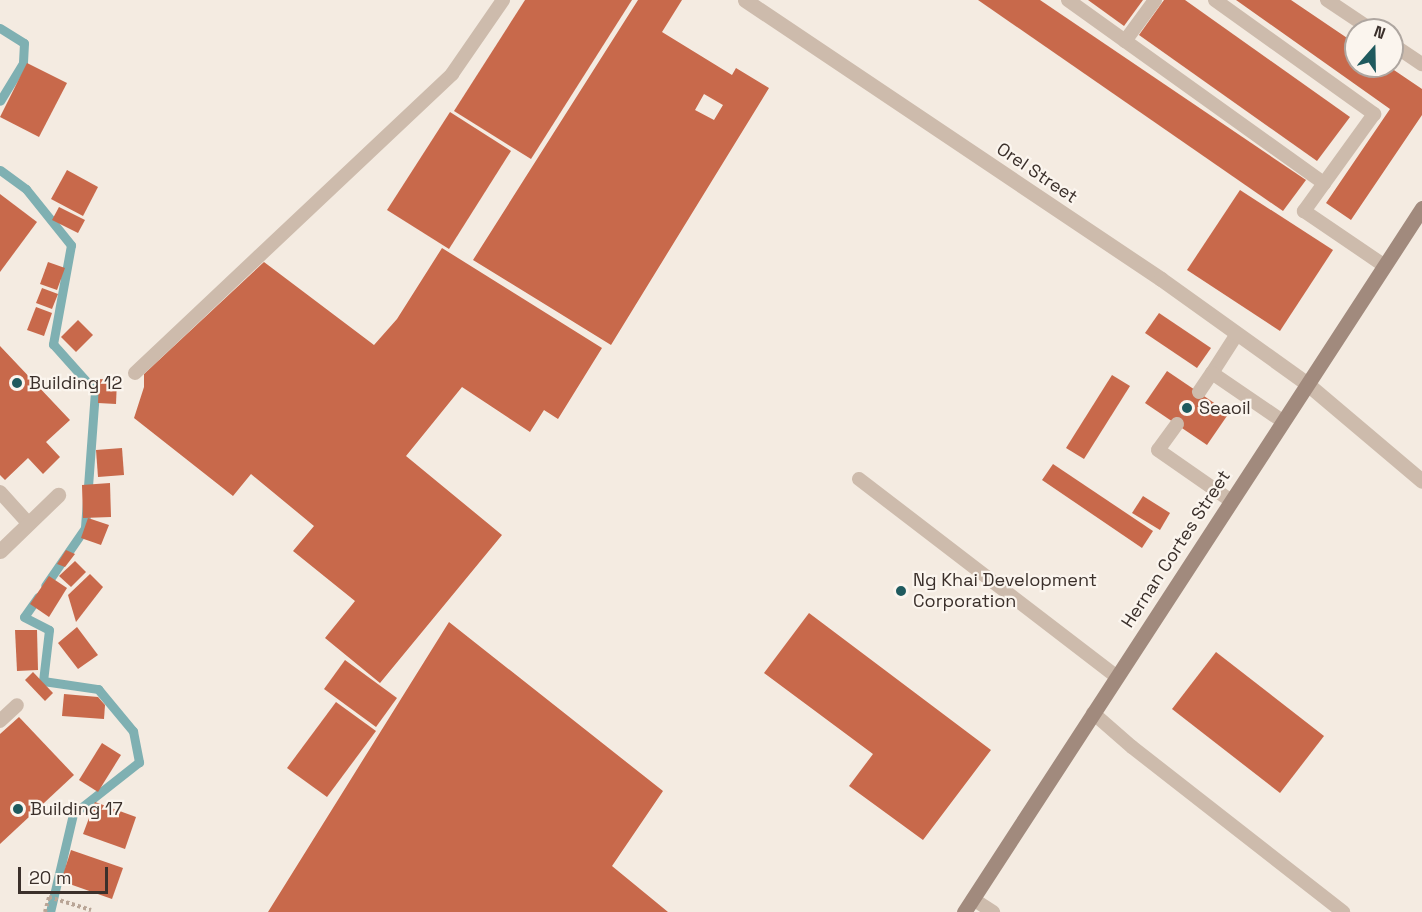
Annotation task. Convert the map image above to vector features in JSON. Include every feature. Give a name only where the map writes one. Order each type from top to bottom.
[{"type":"main road","name":"Hernan Cortes Street","points":[[969,906],[1305,382],[1382,264],[1422,208]]},
{"type":"street","name":"Orel Street","points":[[745,0],[1305,382],[1422,481]]},
{"type":"street","points":[[0,551],[58,495]]},
{"type":"lane","points":[[135,373],[452,74],[503,0]]},
{"type":"lane","points":[[1068,0],[1324,183]]},
{"type":"lane","points":[[1125,41],[1155,0]]},
{"type":"lane","points":[[1215,0],[1374,114],[1304,211],[1382,264]]},
{"type":"lane","points":[[1327,0],[1354,18]]},
{"type":"lane","points":[[1404,52],[1422,64]]},
{"type":"lane","points":[[1199,392],[1237,334]]},
{"type":"lane","points":[[1212,373],[1281,420]]},
{"type":"lane","points":[[1177,424],[1158,450],[1230,500]]},
{"type":"lane","points":[[859,479],[1117,677]]},
{"type":"lane","points":[[0,492],[29,524]]},
{"type":"lane","points":[[0,721],[17,705]]},
{"type":"lane","points":[[1093,713],[1132,747],[1343,912]]},
{"type":"lane","points":[[969,906],[993,912]]},
{"type":"path","points":[[45,912],[49,897],[92,910]]},
{"type":"building","points":[[525,0],[632,0],[531,159],[454,111]]},
{"type":"building","points":[[638,0],[682,0],[662,32],[732,75],[736,68],[769,88],[611,345],[473,260]],"holes":[[[704,94],[723,105],[714,120],[695,110]]]},
{"type":"building","points":[[978,0],[1040,0],[1306,180],[1283,211]]},
{"type":"building","points":[[1088,0],[1143,0],[1124,26]]},
{"type":"building","points":[[1164,0],[1185,0],[1350,117],[1317,161],[1139,35]]},
{"type":"building","points":[[1236,0],[1291,0],[1344,36],[1344,76]]},
{"type":"building","points":[[27,63],[67,83],[39,137],[0,117]]},
{"type":"building","points":[[1404,77],[1422,89],[1422,115],[1351,220],[1326,203],[1390,109],[1346,78]]},
{"type":"building","points":[[450,112],[511,151],[449,249],[387,210]]},
{"type":"building","points":[[67,170],[98,187],[83,216],[51,199]]},
{"type":"building","points":[[1240,190],[1333,250],[1280,331],[1187,270]]},
{"type":"building","points":[[0,194],[37,222],[0,272]]},
{"type":"building","points":[[59,207],[85,220],[78,233],[52,220]]},
{"type":"building","points":[[442,248],[602,348],[558,419],[544,410],[530,432],[462,387],[406,456],[502,535],[380,683],[325,638],[355,601],[293,551],[314,526],[251,474],[233,496],[134,418],[144,387],[144,374],[264,262],[374,345],[397,319]]},
{"type":"building","points":[[48,262],[65,268],[57,290],[40,284]]},
{"type":"building","points":[[42,288],[58,294],[52,309],[36,303]]},
{"type":"building","points":[[36,307],[52,313],[44,336],[27,330]]},
{"type":"building","points":[[1159,313],[1211,348],[1197,368],[1145,333]]},
{"type":"building","points":[[78,320],[93,335],[76,352],[61,337]]},
{"type":"building","name":"Building 12","points":[[0,346],[70,420],[46,442],[60,457],[43,474],[28,458],[5,480],[0,475]]},
{"type":"building","name":"Seaoil","points":[[1167,371],[1229,413],[1207,445],[1145,403]]},
{"type":"building","points":[[1112,375],[1130,386],[1084,459],[1066,448]]},
{"type":"building","points":[[99,379],[117,380],[116,404],[98,403]]},
{"type":"building","points":[[122,448],[124,475],[98,477],[96,450]]},
{"type":"building","points":[[1053,464],[1153,531],[1142,548],[1042,480]]},
{"type":"building","points":[[110,483],[111,517],[83,518],[82,485]]},
{"type":"building","points":[[1143,496],[1170,513],[1160,530],[1132,513]]},
{"type":"building","points":[[88,518],[109,525],[101,545],[81,538]]},
{"type":"building","points":[[66,550],[75,554],[65,567],[57,564]]},
{"type":"building","points":[[75,561],[86,572],[71,587],[59,576]]},
{"type":"building","points":[[90,574],[103,587],[76,622],[68,595]]},
{"type":"building","points":[[49,576],[67,588],[49,617],[30,604]]},
{"type":"building","points":[[809,613],[991,750],[923,840],[849,786],[873,754],[764,673]]},
{"type":"building","points":[[449,622],[663,791],[612,866],[668,912],[268,912]]},
{"type":"building","points":[[77,627],[98,655],[78,669],[58,643]]},
{"type":"building","points":[[15,630],[37,630],[38,670],[17,671]]},
{"type":"building","points":[[1216,652],[1324,736],[1280,793],[1172,709]]},
{"type":"building","points":[[345,660],[397,698],[376,727],[324,689]]},
{"type":"building","points":[[33,672],[53,693],[45,701],[25,680]]},
{"type":"building","points":[[64,694],[98,697],[105,705],[104,719],[62,716]]},
{"type":"building","points":[[336,702],[376,731],[327,797],[287,768]]},
{"type":"building","name":"Building 17","points":[[19,717],[74,775],[0,844],[0,734]]},
{"type":"building","points":[[102,743],[121,755],[98,792],[79,780]]},
{"type":"building","points":[[95,802],[136,817],[125,849],[83,834]]},
{"type":"building","points":[[71,850],[123,868],[112,899],[61,881]]},
{"type":"waterway","points":[[0,28],[24,43],[23,63],[0,101]]},
{"type":"waterway","points":[[0,170],[26,189],[71,245],[53,344],[95,391],[85,528],[45,586]]},
{"type":"waterway","points":[[38,597],[24,617],[49,630],[43,681],[98,689],[133,731],[139,762],[73,814],[50,912]]},
{"type":"place","name":"Building 12","points":[[17,383]]},
{"type":"place","name":"Seaoil","points":[[1187,408]]},
{"type":"place","name":"Ng Khai Development Corporation","points":[[901,591]]},
{"type":"place","name":"Building 17","points":[[18,809]]}]
